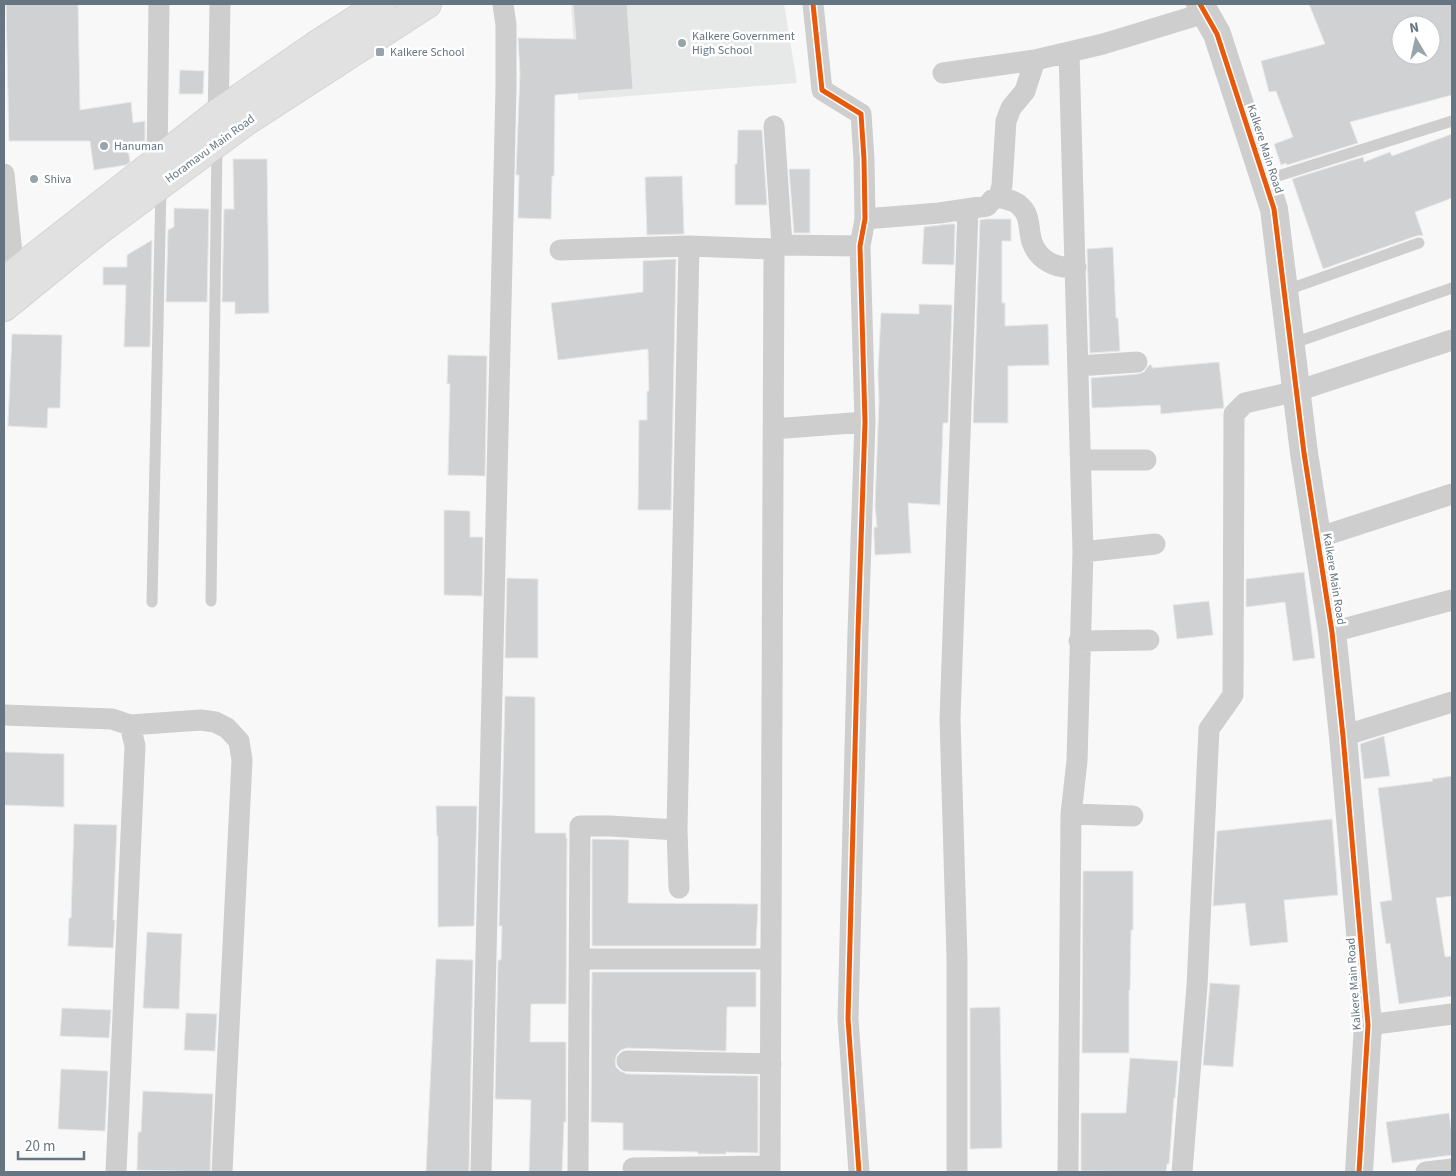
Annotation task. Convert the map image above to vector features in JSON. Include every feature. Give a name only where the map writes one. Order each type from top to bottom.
[{"type":"main road","name":"Horamavu Main Road","points":[[4,307],[94,234],[159,173],[218,113],[315,46],[381,4]]},
{"type":"main road","name":"Horamavu Main Road","points":[[9,277],[159,173],[217,143],[245,122],[427,4]]},
{"type":"street","points":[[158,4],[159,173]]},
{"type":"street","points":[[217,143],[220,4]]},
{"type":"street","points":[[481,1172],[506,87],[506,24],[503,4]]},
{"type":"street","points":[[814,4],[822,90],[861,114],[864,159],[865,219],[860,246],[865,422],[848,1019],[859,1172]]},
{"type":"street","points":[[943,73],[1034,60],[1103,44],[1202,8]]},
{"type":"street","name":"Kalkere Main Road","points":[[1202,8],[1217,34],[1274,209],[1317,538],[1332,632],[1368,1025],[1359,1172]]},
{"type":"street","points":[[1068,1172],[1071,814],[1077,761],[1083,552],[1069,52]]},
{"type":"street","points":[[865,219],[987,206],[998,197],[1002,185],[1006,121],[1012,108],[1025,91],[1034,60]]},
{"type":"street","points":[[633,1168],[770,1169],[773,428],[778,247],[774,126]]},
{"type":"street","points":[[4,174],[9,277]]},
{"type":"street","points":[[998,197],[1020,206],[1028,220],[1032,242],[1040,256],[1051,264],[1076,267]]},
{"type":"street","points":[[958,1172],[957,958],[950,719],[968,209]]},
{"type":"street","points":[[560,250],[689,246],[860,246]]},
{"type":"street","points":[[679,888],[677,830],[689,246]]},
{"type":"street","points":[[1182,1172],[1198,986],[1210,729],[1233,695],[1234,414],[1245,404],[1297,391],[1452,340]]},
{"type":"street","points":[[1078,366],[1137,362]]},
{"type":"street","points":[[773,428],[865,422]]},
{"type":"street","points":[[1081,460],[1146,460]]},
{"type":"street","points":[[1317,538],[1452,494]]},
{"type":"street","points":[[1083,552],[1155,544]]},
{"type":"street","points":[[1332,632],[1452,600]]},
{"type":"street","points":[[1079,641],[1149,640]]},
{"type":"street","points":[[1343,736],[1452,702]]},
{"type":"street","points":[[4,715],[112,719],[130,725],[201,720],[215,722],[228,728],[239,741],[242,760],[222,1172]]},
{"type":"street","points":[[116,1172],[136,746],[130,725]]},
{"type":"street","points":[[1071,814],[1133,816]]},
{"type":"street","points":[[578,1172],[580,826],[677,830]]},
{"type":"street","points":[[580,959],[771,959]]},
{"type":"street","points":[[1368,1025],[1452,1014]]},
{"type":"street","points":[[627,1061],[771,1064]]},
{"type":"street","points":[[1426,1172],[1452,1169]]},
{"type":"lane","points":[[1265,180],[1452,121]]},
{"type":"lane","points":[[211,602],[217,143]]},
{"type":"lane","points":[[152,602],[159,173]]},
{"type":"lane","points":[[1284,291],[1419,243]]},
{"type":"lane","points":[[1291,344],[1452,288]]},
{"type":"shaded area","name":"Kalkere Government High School","points":[[571,4],[784,4],[797,83],[578,100]]},
{"type":"building","points":[[6,4],[78,4],[80,110],[131,102],[133,123],[145,121],[145,141],[127,143],[130,162],[126,165],[94,170],[90,141],[9,141]]},
{"type":"building","points":[[573,4],[627,4],[633,89],[555,95],[554,176],[552,176],[551,219],[518,218],[519,175],[516,175],[520,73],[518,38],[576,39]]},
{"type":"building","points":[[1309,4],[1452,4],[1452,95],[1350,122],[1358,143],[1287,165],[1286,163],[1281,165],[1274,144],[1293,137],[1276,91],[1269,92],[1261,61],[1325,44]]},
{"type":"building","points":[[180,70],[204,71],[203,94],[179,94]]},
{"type":"building","points":[[738,130],[762,130],[767,205],[735,205],[735,164],[737,164]]},
{"type":"building","points":[[1452,134],[1452,198],[1415,212],[1423,235],[1323,269],[1292,179],[1363,157],[1364,162],[1390,152],[1392,156]]},
{"type":"building","points":[[233,159],[267,159],[269,313],[235,314],[235,302],[222,302],[224,209],[234,209]]},
{"type":"building","points":[[789,169],[810,169],[810,233],[794,233]]},
{"type":"building","points":[[682,176],[684,234],[647,235],[645,177]]},
{"type":"building","points":[[174,208],[209,209],[207,302],[166,302],[168,230],[174,227]]},
{"type":"building","points":[[1011,219],[1011,241],[1002,241],[1002,303],[1005,303],[1005,326],[1048,324],[1049,365],[1008,366],[1008,423],[973,423],[980,220]]},
{"type":"building","points":[[955,224],[954,265],[922,264],[924,227]]},
{"type":"building","points":[[152,240],[150,347],[124,347],[126,285],[103,285],[103,267],[127,267],[127,255]]},
{"type":"building","points":[[1113,247],[1116,318],[1118,318],[1120,351],[1090,353],[1087,249]]},
{"type":"building","points":[[676,259],[671,510],[638,510],[639,420],[647,420],[647,391],[649,391],[648,349],[558,360],[551,303],[643,292],[643,261]]},
{"type":"building","points":[[919,304],[952,305],[948,423],[943,423],[940,505],[908,503],[911,553],[875,555],[874,527],[877,527],[875,506],[881,313],[919,314]]},
{"type":"building","points":[[12,334],[62,335],[60,408],[48,408],[47,428],[8,426]]},
{"type":"building","points":[[448,355],[487,356],[485,476],[448,475],[450,384],[447,384]]},
{"type":"building","points":[[1219,362],[1224,408],[1161,414],[1160,405],[1092,408],[1091,378],[1138,374],[1144,372],[1149,365],[1152,365],[1152,368]]},
{"type":"building","points":[[444,510],[470,511],[470,537],[483,537],[482,596],[444,595]]},
{"type":"building","points":[[1304,572],[1315,658],[1293,661],[1285,602],[1246,607],[1246,579]]},
{"type":"building","points":[[507,578],[538,579],[538,658],[505,658]]},
{"type":"building","points":[[1209,601],[1213,635],[1177,639],[1173,605]]},
{"type":"building","points":[[505,696],[535,697],[535,833],[566,833],[567,838],[566,1004],[531,1004],[530,1042],[566,1042],[566,1122],[564,1122],[562,1172],[529,1172],[531,1100],[495,1099],[498,960],[501,960],[502,926],[499,926]]},
{"type":"building","points":[[1384,736],[1390,776],[1364,779],[1360,744]]},
{"type":"building","points":[[4,752],[64,754],[64,807],[4,805]]},
{"type":"building","points":[[1452,776],[1452,896],[1436,898],[1445,957],[1452,956],[1452,996],[1399,1004],[1390,943],[1386,944],[1380,902],[1392,900],[1378,788],[1433,781],[1432,779]]},
{"type":"building","points":[[436,806],[477,806],[474,926],[438,927],[438,836]]},
{"type":"building","points":[[1332,819],[1338,895],[1284,900],[1288,942],[1250,946],[1245,903],[1213,906],[1217,831]]},
{"type":"building","points":[[74,824],[117,825],[113,948],[68,946],[69,918],[71,918]]},
{"type":"building","points":[[592,839],[629,840],[628,903],[758,904],[756,946],[592,946]]},
{"type":"building","points":[[1083,871],[1133,871],[1129,1053],[1082,1053]]},
{"type":"building","points":[[147,932],[182,934],[179,1009],[143,1008]]},
{"type":"building","points":[[436,959],[473,960],[469,1172],[426,1172]]},
{"type":"building","points":[[592,972],[756,972],[756,1007],[727,1007],[726,1051],[627,1048],[617,1054],[615,1061],[616,1067],[627,1074],[758,1076],[758,1153],[726,1152],[726,1154],[698,1154],[698,1152],[623,1150],[623,1123],[591,1122]]},
{"type":"building","points":[[1210,983],[1240,985],[1233,1067],[1203,1065]]},
{"type":"building","points":[[1000,1007],[1002,1148],[970,1149],[970,1008]]},
{"type":"building","points":[[62,1008],[111,1010],[109,1038],[60,1036]]},
{"type":"building","points":[[186,1013],[217,1014],[215,1051],[184,1050]]},
{"type":"building","points":[[1130,1058],[1178,1061],[1169,1164],[1167,1164],[1166,1172],[1081,1171],[1081,1113],[1126,1113]]},
{"type":"building","points":[[61,1069],[108,1071],[105,1131],[58,1129]]},
{"type":"building","points":[[143,1091],[213,1094],[210,1172],[137,1170],[138,1132],[141,1132]]},
{"type":"building","points":[[1449,1113],[1452,1155],[1392,1163],[1386,1122]]},
{"type":"cycle path","points":[[813,4],[822,90],[861,114],[864,159],[865,219],[860,246],[865,422],[848,1019],[859,1172]]},
{"type":"cycle path","points":[[1200,4],[1217,34],[1274,209],[1304,453],[1332,632],[1368,1025],[1359,1172]]},
{"type":"place","name":"Kalkere Government High School","points":[[682,43]]},
{"type":"place","name":"Kalkere School","points":[[380,52]]},
{"type":"place","name":"Hanuman","points":[[104,146]]},
{"type":"place","name":"Shiva","points":[[34,179]]}]
